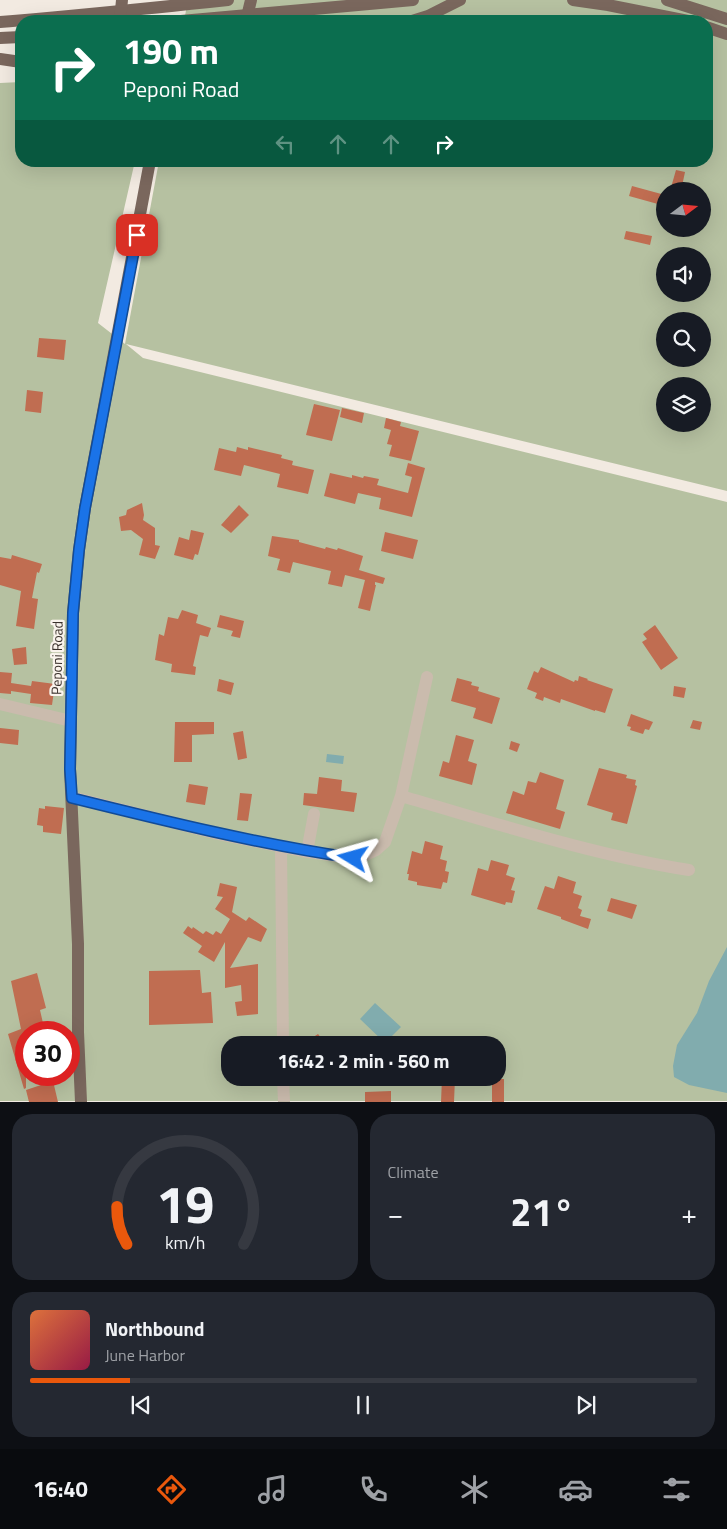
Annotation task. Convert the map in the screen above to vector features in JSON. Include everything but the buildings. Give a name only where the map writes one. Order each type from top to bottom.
[{"type":"main road","points":[[121,15],[122,0]]},
{"type":"main road","points":[[83,15],[228,0]]},
{"type":"main road","points":[[248,15],[252,0]]},
{"type":"main road","points":[[247,15],[413,0]]},
{"type":"main road","points":[[430,15],[460,0]]},
{"type":"main road","points":[[573,0],[658,15]]},
{"type":"main road","points":[[667,0],[727,19]]},
{"type":"main road","points":[[0,22],[15,21]]},
{"type":"main road","points":[[713,29],[727,34]]},
{"type":"main road","points":[[0,38],[15,37]]},
{"type":"main road","points":[[0,59],[15,61]]},
{"type":"main road","name":"Peponi Road","points":[[81,1102],[70,769],[73,613],[85,508],[149,167]]},
{"type":"street","points":[[72,798],[207,831],[307,852],[353,858],[363,856],[376,850],[385,842],[401,796],[427,678]]},
{"type":"street","points":[[0,704],[71,722]]},
{"type":"street","points":[[401,796],[564,842],[657,865],[689,870]]},
{"type":"street","points":[[307,852],[314,814]]},
{"type":"street","points":[[281,846],[283,1036]]},
{"type":"street","points":[[283,1086],[284,1102]]},
{"type":"green space","points":[[188,0],[727,0],[727,491],[126,344],[143,358],[727,502],[727,1101],[0,1101],[0,83],[15,82],[15,167],[134,167],[98,323],[125,344],[158,167],[713,167],[713,15],[185,15]]},
{"type":"water","points":[[327,754],[344,756],[343,764],[326,762]]},
{"type":"water","points":[[727,947],[727,1093],[689,1085],[674,1077],[673,1066],[677,1045],[697,1013],[709,981]]},
{"type":"water","points":[[375,1003],[401,1027],[392,1036],[378,1036],[360,1019]]},
{"type":"route","points":[[137,235],[85,508],[79,550],[73,613],[70,769],[72,798],[214,833],[307,852],[353,858]]}]
